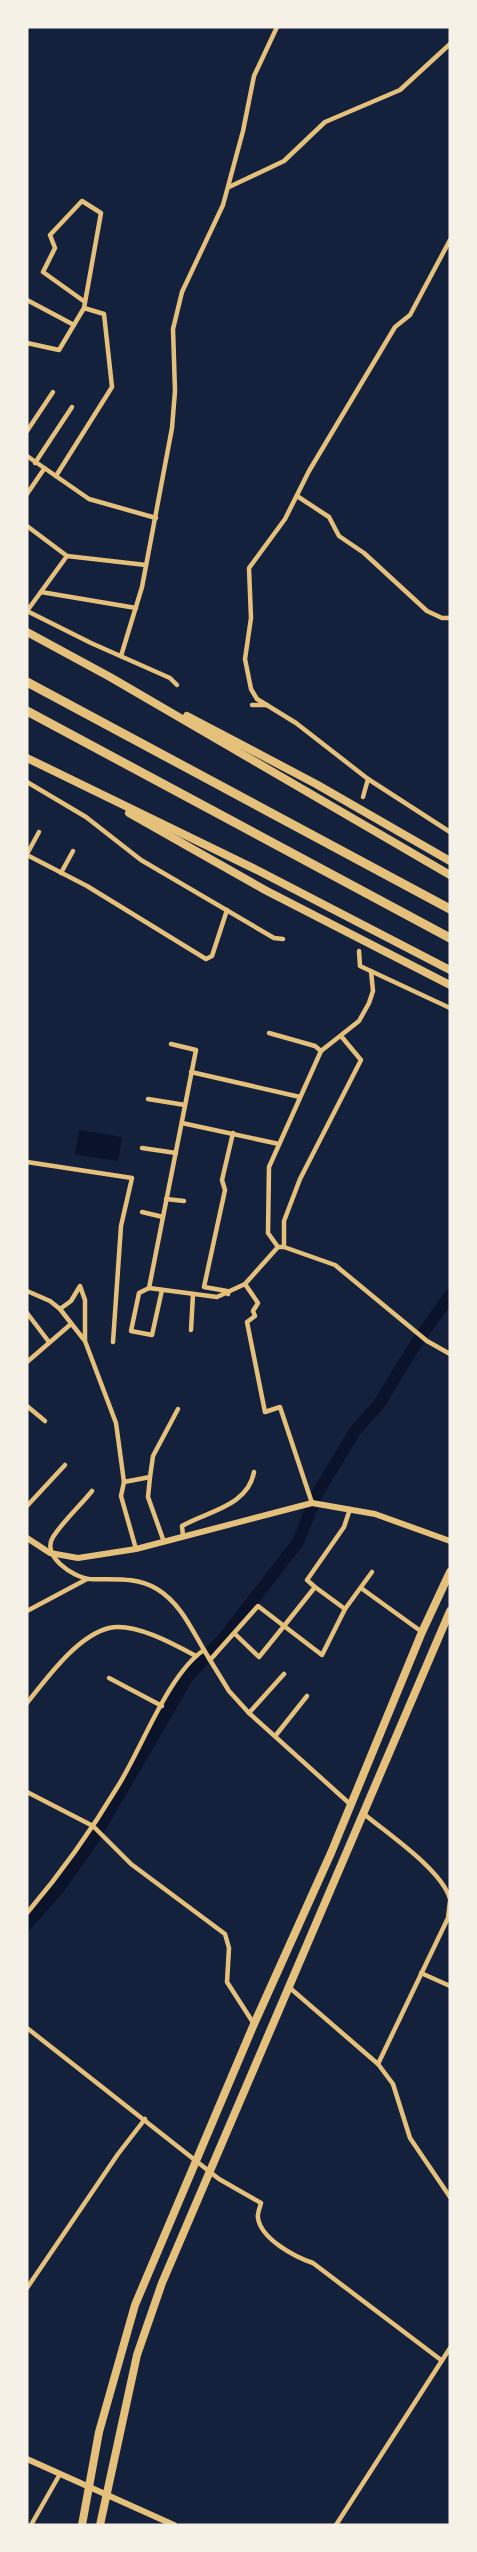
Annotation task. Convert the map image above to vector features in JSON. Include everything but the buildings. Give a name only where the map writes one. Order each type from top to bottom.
[{"type":"highway","points":[[27,632],[316,784],[450,861]]},
{"type":"highway","points":[[110,676],[450,875]]},
{"type":"highway","points":[[27,682],[450,909]]},
{"type":"highway","points":[[27,711],[450,938]]},
{"type":"highway","points":[[27,758],[259,871],[450,970]]},
{"type":"highway","points":[[58,773],[265,890],[450,985]]},
{"type":"main road","points":[[82,2525],[99,2432],[135,2305],[422,1632],[450,1572]]},
{"type":"main road","points":[[100,2525],[137,2355],[162,2283],[450,1611]]},
{"type":"street","points":[[121,656],[136,608],[156,518],[175,391],[173,329],[182,292],[223,205],[254,76],[277,27]]},
{"type":"street","points":[[229,187],[284,161],[325,122],[400,90],[450,44]]},
{"type":"street","points":[[27,343],[59,350],[85,305],[101,213],[82,201],[50,235],[55,248],[43,272],[85,305],[104,314],[112,387],[56,477]]},
{"type":"street","points":[[450,240],[411,315],[394,327],[340,417],[279,527],[268,544],[261,548],[249,568],[251,618],[244,659],[257,699],[332,750],[368,779],[450,832]]},
{"type":"street","points":[[27,300],[74,325]]},
{"type":"street","points":[[27,430],[53,392]]},
{"type":"street","points":[[35,463],[72,407]]},
{"type":"street","points":[[27,456],[89,499],[156,518]]},
{"type":"street","points":[[27,494],[44,469]]},
{"type":"street","points":[[297,496],[329,517],[339,536],[363,553],[427,611],[442,618],[450,618]]},
{"type":"street","points":[[27,526],[67,556],[146,565]]},
{"type":"street","points":[[67,556],[27,611],[170,678],[177,685]]},
{"type":"street","points":[[41,592],[136,608]]},
{"type":"street","points":[[252,705],[269,705]]},
{"type":"street","points":[[363,798],[368,779]]},
{"type":"street","points":[[27,782],[86,817],[141,860],[274,938],[283,939]]},
{"type":"street","points":[[39,832],[27,854],[206,959],[212,956],[227,910]]},
{"type":"street","points":[[61,873],[73,851]]},
{"type":"street","points":[[359,951],[360,966],[450,1008]]},
{"type":"street","points":[[371,971],[373,991],[369,1003],[359,1022],[321,1051],[269,1167],[268,1233],[281,1247],[335,1265],[428,1341],[450,1354]]},
{"type":"street","points":[[269,1033],[315,1046],[321,1051]]},
{"type":"street","points":[[162,1290],[152,1335],[131,1331],[139,1293],[149,1288],[217,1298],[245,1284],[281,1247],[284,1221],[300,1179],[361,1060],[341,1036]]},
{"type":"street","points":[[149,1288],[196,1041]]},
{"type":"street","points":[[171,1044],[196,1050]]},
{"type":"street","points":[[191,1072],[262,1092],[300,1097]]},
{"type":"street","points":[[148,1099],[185,1105]]},
{"type":"street","points":[[182,1123],[279,1144]]},
{"type":"street","points":[[228,1294],[226,1291],[204,1287],[225,1190],[222,1180],[233,1133]]},
{"type":"street","points":[[142,1148],[176,1153]]},
{"type":"street","points":[[27,1162],[132,1178],[121,1226],[113,1342]]},
{"type":"street","points":[[166,1199],[184,1201]]},
{"type":"street","points":[[142,1212],[163,1217]]},
{"type":"street","points":[[245,1284],[258,1302],[253,1311],[255,1316],[247,1322],[265,1412],[280,1407],[312,1503]]},
{"type":"street","points":[[60,1309],[71,1301],[80,1286],[85,1300],[85,1341]]},
{"type":"street","points":[[27,1291],[50,1301],[60,1309],[85,1341],[116,1424],[124,1482],[121,1496],[136,1549]]},
{"type":"street","points":[[191,1330],[193,1294]]},
{"type":"street","points":[[27,1313],[49,1342]]},
{"type":"street","points":[[27,1362],[71,1324]]},
{"type":"street","points":[[27,1406],[45,1421]]},
{"type":"street","points":[[164,1542],[148,1497],[150,1477],[153,1456],[178,1409]]},
{"type":"street","points":[[27,1506],[65,1465]]},
{"type":"street","points":[[183,1536],[182,1526],[243,1496],[252,1485],[254,1472]]},
{"type":"street","points":[[124,1482],[150,1477]]},
{"type":"street","points":[[87,1579],[55,1561],[50,1553],[51,1539],[92,1491]]},
{"type":"street","points":[[27,1538],[50,1553],[78,1558],[136,1549],[312,1503],[375,1514],[450,1541]]},
{"type":"street","points":[[345,1609],[307,1580],[344,1527],[350,1509]]},
{"type":"street","points":[[210,1660],[258,1606],[322,1655],[345,1609],[372,1572]]},
{"type":"street","points":[[27,1611],[60,1591],[87,1579],[107,1577],[133,1580],[155,1588],[173,1601],[229,1691],[249,1713],[350,1804]]},
{"type":"street","points":[[234,1633],[259,1657],[315,1587]]},
{"type":"street","points":[[361,1588],[422,1632]]},
{"type":"street","points":[[27,1702],[79,1645],[108,1629],[125,1628],[160,1638],[196,1656]]},
{"type":"street","points":[[27,1913],[55,1881],[93,1826],[119,1784],[175,1682],[196,1656],[204,1650]]},
{"type":"street","points":[[249,1713],[284,1674]]},
{"type":"street","points":[[109,1678],[162,1706]]},
{"type":"street","points":[[276,1736],[307,1696]]},
{"type":"street","points":[[27,1792],[93,1826],[131,1864],[225,1934],[229,1947],[226,1982],[254,2024]]},
{"type":"street","points":[[363,1814],[447,1887],[450,1900],[448,1918],[378,2064]]},
{"type":"street","points":[[447,1887],[450,1881]]},
{"type":"street","points":[[421,1973],[450,1986]]},
{"type":"street","points":[[290,1988],[378,2064],[393,2084],[410,2138],[450,2197]]},
{"type":"street","points":[[27,2028],[209,2170],[261,2203],[258,2218],[268,2237],[303,2260],[313,2263],[441,2360]]},
{"type":"street","points":[[27,2288],[118,2154],[145,2119]]},
{"type":"street","points":[[336,2525],[450,2348]]},
{"type":"street","points":[[27,2459],[174,2525]]},
{"type":"street","points":[[31,2525],[60,2474]]},
{"type":"water","points":[[79,1130],[122,1137],[118,1161],[75,1154]]},
{"type":"waterway","points":[[27,1924],[59,1888],[92,1841],[187,1678],[226,1635],[298,1542],[317,1494],[355,1431],[379,1404],[415,1345],[450,1295]]}]
